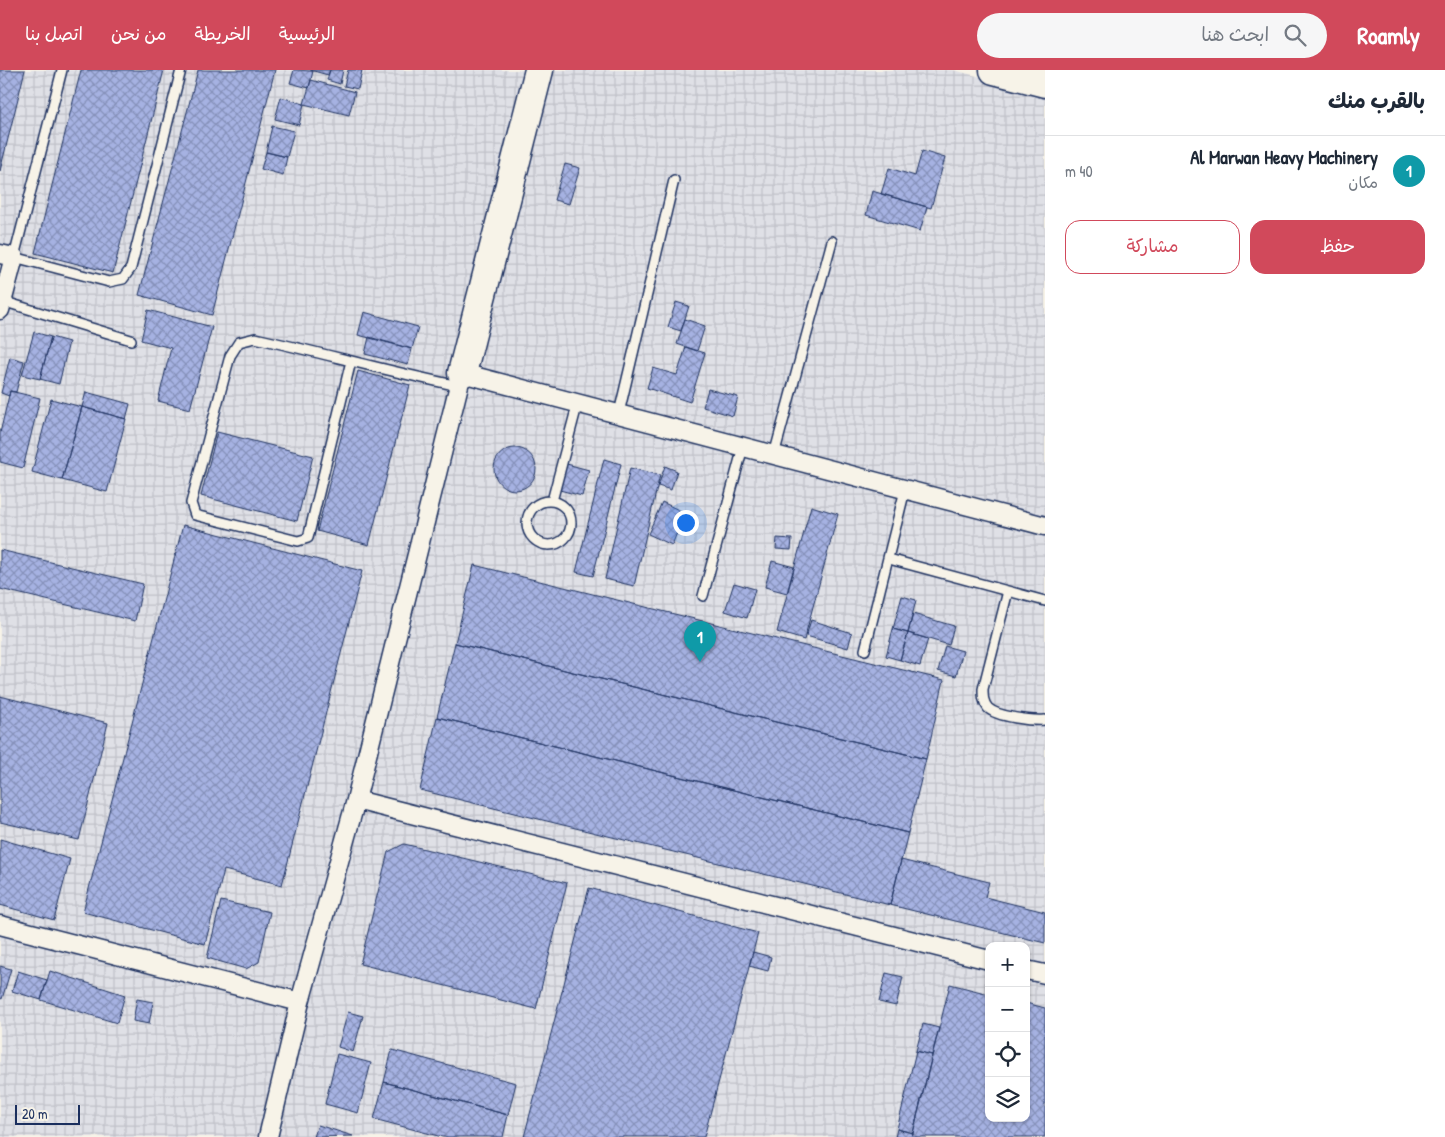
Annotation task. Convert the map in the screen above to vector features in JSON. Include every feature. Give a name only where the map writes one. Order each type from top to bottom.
[{"type":"highway","points":[[460,379],[539,70]]},
{"type":"highway","points":[[994,70],[1045,83]]},
{"type":"street","points":[[1,306],[7,256]]},
{"type":"street","points":[[268,1137],[300,1002],[356,800],[460,379],[578,402],[1045,526]]},
{"type":"street","points":[[356,800],[985,959]]},
{"type":"street","points":[[0,925],[300,1002]]},
{"type":"street","points":[[1030,971],[1045,974]]},
{"type":"lane","points":[[62,70],[7,256],[109,282],[116,282],[128,274],[131,268],[180,70]]},
{"type":"lane","points":[[619,413],[674,180]]},
{"type":"lane","points":[[774,455],[832,241]]},
{"type":"lane","points":[[1,306],[131,340]]},
{"type":"lane","points":[[351,361],[308,538],[298,541],[195,515],[191,503],[233,348],[246,339],[255,338],[351,361],[460,379]]},
{"type":"lane","points":[[552,501],[578,402]]},
{"type":"lane","points":[[703,596],[743,447]]},
{"type":"lane","points":[[865,650],[905,490]]},
{"type":"lane","points":[[552,501],[566,509],[571,524],[569,532],[558,543],[542,544],[529,534],[527,518],[536,504],[552,501]]},
{"type":"lane","points":[[889,559],[1045,601]]},
{"type":"lane","points":[[1008,591],[982,689],[983,698],[987,707],[995,713],[1037,721],[1045,720]]},
{"type":"shaded area","points":[[0,70],[953,70],[1045,93],[1045,1137],[0,1137]]},
{"type":"building","points":[[0,70],[25,70],[0,171]]},
{"type":"building","points":[[81,70],[164,70],[113,273],[35,253]]},
{"type":"building","points":[[198,70],[275,70],[212,315],[139,295]]},
{"type":"building","points":[[294,70],[313,71],[309,88],[290,83]]},
{"type":"building","points":[[310,70],[330,70],[328,75]]},
{"type":"building","points":[[330,70],[343,70],[340,84],[327,80]]},
{"type":"building","points":[[348,70],[362,70],[358,89],[344,86]]},
{"type":"building","points":[[311,80],[355,92],[349,115],[304,104]]},
{"type":"building","points":[[281,97],[304,104],[299,125],[275,119]]},
{"type":"building","points":[[272,126],[294,131],[287,157],[266,152]]},
{"type":"building","points":[[922,151],[945,158],[931,208],[881,194],[889,168],[915,176]]},
{"type":"building","points":[[266,152],[287,157],[283,175],[261,169]]},
{"type":"building","points":[[565,164],[580,168],[569,204],[554,200]]},
{"type":"building","points":[[872,191],[927,207],[920,231],[866,215]]},
{"type":"building","points":[[676,302],[689,306],[681,331],[668,327]]},
{"type":"building","points":[[148,310],[212,327],[190,409],[158,401],[171,348],[141,340]]},
{"type":"building","points":[[364,312],[418,327],[412,349],[358,335]]},
{"type":"building","points":[[685,319],[705,326],[697,351],[677,344]]},
{"type":"building","points":[[34,332],[51,337],[40,379],[22,375]]},
{"type":"building","points":[[51,337],[69,342],[59,384],[40,379]]},
{"type":"building","points":[[369,337],[412,349],[408,365],[365,354]]},
{"type":"building","points":[[686,347],[705,353],[690,402],[647,388],[653,368],[677,375]]},
{"type":"building","points":[[10,357],[24,361],[16,392],[10,391],[9,396],[1,393]]},
{"type":"building","points":[[358,371],[410,385],[369,545],[317,531]]},
{"type":"building","points":[[708,389],[738,397],[733,416],[703,407]]},
{"type":"building","points":[[10,391],[40,398],[23,468],[0,462],[0,433]]},
{"type":"building","points":[[86,392],[130,404],[126,419],[82,407]]},
{"type":"building","points":[[51,399],[82,407],[62,480],[32,472]]},
{"type":"building","points":[[82,407],[126,419],[107,492],[62,480]]},
{"type":"building","points":[[217,432],[313,456],[297,521],[201,496]]},
{"type":"building","points":[[519,448],[527,451],[533,457],[536,469],[533,481],[527,487],[511,490],[503,487],[497,481],[494,465],[497,457],[503,451]]},
{"type":"building","points":[[604,459],[621,464],[593,576],[576,572]]},
{"type":"building","points":[[563,463],[589,470],[582,496],[556,489]]},
{"type":"building","points":[[665,466],[677,471],[671,490],[658,486]]},
{"type":"building","points":[[630,468],[660,475],[634,586],[605,579]]},
{"type":"building","points":[[662,502],[685,513],[672,545],[648,534]]},
{"type":"building","points":[[811,506],[838,514],[804,640],[777,632]]},
{"type":"building","points":[[183,525],[362,571],[282,885],[224,870],[205,944],[83,912]]},
{"type":"building","points":[[777,538],[792,539],[791,550],[776,549]]},
{"type":"building","points":[[0,550],[143,584],[135,621],[0,589]]},
{"type":"building","points":[[772,561],[794,567],[787,593],[765,587]]},
{"type":"building","points":[[474,565],[944,680],[926,759],[455,643]]},
{"type":"building","points":[[734,583],[755,589],[747,618],[725,611]]},
{"type":"building","points":[[902,596],[916,600],[908,633],[893,629]]},
{"type":"building","points":[[913,614],[954,626],[949,645],[908,633]]},
{"type":"building","points":[[811,620],[852,633],[848,648],[806,636]]},
{"type":"building","points":[[893,629],[908,633],[900,660],[886,656]]},
{"type":"building","points":[[908,633],[928,639],[920,666],[900,660]]},
{"type":"building","points":[[455,643],[926,759],[908,833],[437,717]]},
{"type":"building","points":[[945,646],[963,651],[956,676],[938,671]]},
{"type":"building","points":[[0,696],[108,723],[79,840],[0,822]]},
{"type":"building","points":[[437,717],[908,833],[890,905],[420,790]]},
{"type":"building","points":[[0,839],[70,859],[54,920],[0,905]]},
{"type":"building","points":[[404,844],[567,883],[536,1009],[360,964],[388,852]]},
{"type":"building","points":[[901,860],[989,882],[985,897],[1045,912],[1045,943],[890,905]]},
{"type":"building","points":[[589,888],[758,933],[704,1137],[524,1137]]},
{"type":"building","points":[[221,901],[270,912],[259,962],[246,969],[207,958]]},
{"type":"building","points":[[753,952],[771,957],[768,971],[749,966]]},
{"type":"building","points":[[0,966],[11,969],[2,999],[0,998]]},
{"type":"building","points":[[18,971],[47,980],[41,1000],[12,991]]},
{"type":"building","points":[[50,971],[125,995],[117,1023],[41,1000]]},
{"type":"building","points":[[886,973],[903,977],[896,1006],[879,1002]]},
{"type":"building","points":[[950,984],[985,993],[985,1122],[1030,1122],[1030,1004],[1045,1008],[1045,1137],[912,1137]]},
{"type":"building","points":[[137,999],[153,1002],[149,1024],[133,1021]]},
{"type":"building","points":[[348,1012],[363,1016],[353,1052],[338,1047]]},
{"type":"building","points":[[923,1024],[939,1028],[932,1055],[916,1051]]},
{"type":"building","points":[[392,1050],[516,1083],[508,1115],[384,1082]]},
{"type":"building","points":[[916,1051],[932,1055],[913,1133],[897,1129]]},
{"type":"building","points":[[337,1054],[371,1063],[358,1113],[325,1104]]},
{"type":"building","points":[[384,1082],[508,1115],[503,1137],[442,1137],[374,1119]]},
{"type":"building","points":[[318,1125],[353,1136],[314,1137]]},
{"type":"building","points":[[897,1129],[913,1133],[912,1137],[895,1137]]},
{"type":"place","name":"Al Marwan Heavy Machinery","points":[[700,662]]}]
